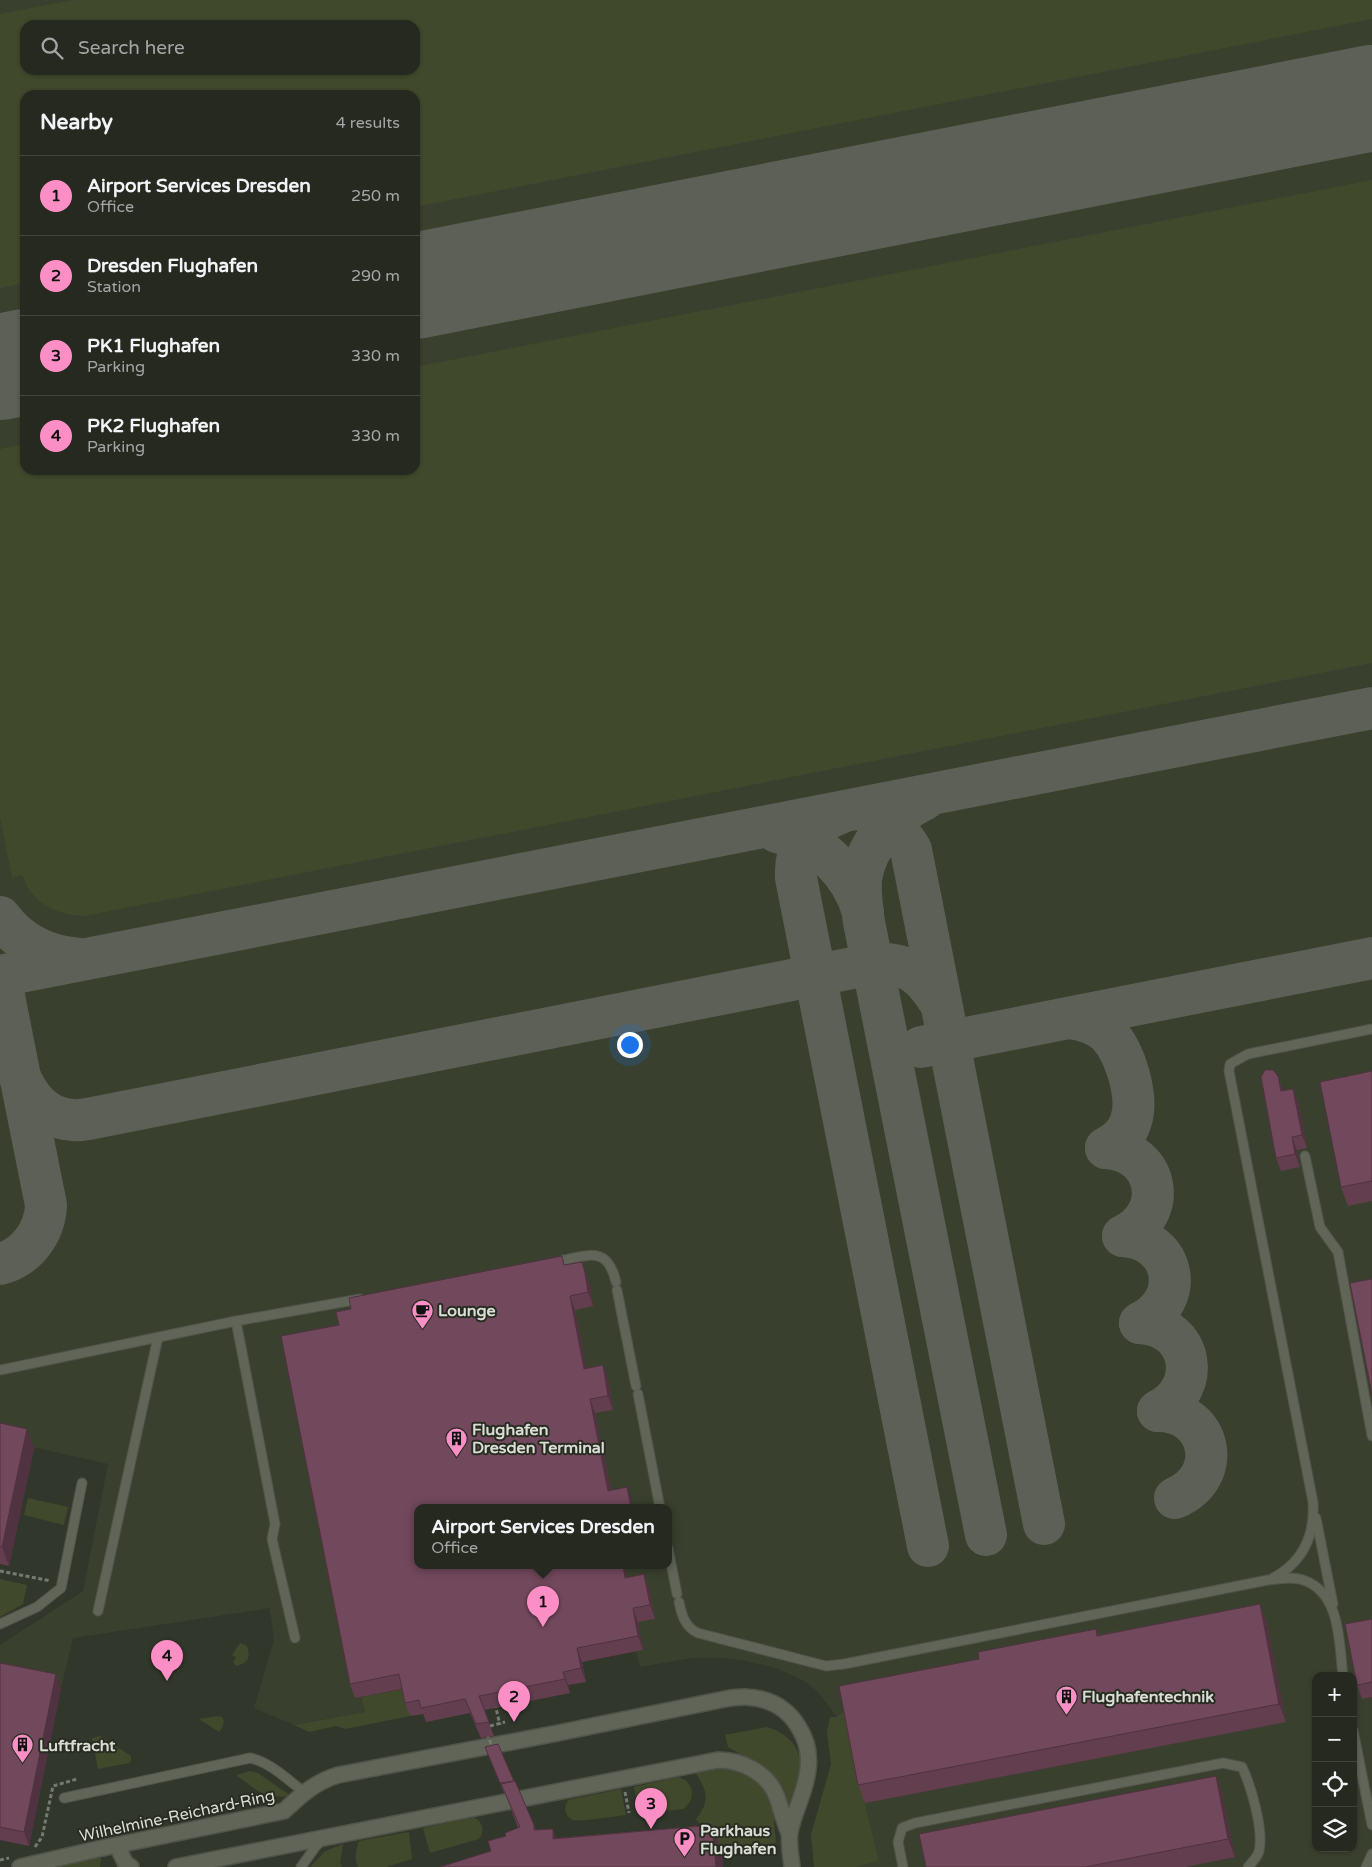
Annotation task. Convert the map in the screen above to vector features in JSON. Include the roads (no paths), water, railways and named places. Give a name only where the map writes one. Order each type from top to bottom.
[{"type":"street","name":"Wilhelmine-Reichard-Ring","points":[[17,1862],[117,1846],[284,1811],[315,1784],[338,1775],[730,1698],[751,1697],[766,1700],[788,1713],[801,1730],[808,1749],[808,1769],[789,1833],[792,1867]]},
{"type":"street","points":[[176,1867],[718,1760],[742,1763],[764,1777],[772,1786],[789,1833]]},
{"type":"street","points":[[117,1846],[126,1864],[130,1867]]},
{"type":"lane","points":[[1343,1672],[1336,1616],[1228,1071],[1230,1064],[1248,1054],[1372,1029]]},
{"type":"lane","points":[[1305,1156],[1320,1227],[1338,1252],[1372,1436]]},
{"type":"lane","points":[[564,1260],[594,1255],[602,1257],[610,1265],[616,1286],[659,1504]]},
{"type":"lane","points":[[0,1370],[236,1321],[366,1299]]},
{"type":"lane","points":[[236,1321],[275,1524],[272,1539],[295,1638]]},
{"type":"lane","points":[[98,1611],[158,1337]]},
{"type":"lane","points":[[0,1624],[37,1607],[61,1588],[82,1483]]},
{"type":"lane","points":[[1268,1580],[1282,1573],[1293,1564],[1308,1541],[1312,1528],[1313,1502]]},
{"type":"lane","points":[[672,1568],[684,1620],[689,1629],[698,1634],[826,1666],[1268,1580],[1289,1578],[1303,1580],[1315,1585],[1330,1604],[1336,1616]]},
{"type":"lane","points":[[1357,1743],[1368,1777],[1372,1825]]},
{"type":"lane","points":[[64,1798],[250,1758],[266,1764],[304,1792]]},
{"type":"lane","points":[[903,1867],[898,1842],[902,1828],[915,1823],[1223,1764],[1242,1767],[1250,1784],[1259,1830],[1259,1853],[1248,1867]]},
{"type":"lane","points":[[301,1867],[325,1837]]},
{"type":"lane","points":[[1366,1867],[1372,1854]]},
{"type":"place","name":"Lounge","points":[[422,1329]]},
{"type":"place","name":"Flughafen Dresden Terminal","points":[[456,1457]]},
{"type":"place","name":"Airport Services Dresden","points":[[543,1627]]},
{"type":"place","name":"PK2 Flughafen","points":[[167,1681]]},
{"type":"place","name":"Flughafentechnik","points":[[1066,1715]]},
{"type":"place","name":"Dresden Flughafen","points":[[514,1722]]},
{"type":"place","name":"Luftfracht","points":[[23,1764]]},
{"type":"place","name":"PK1 Flughafen","points":[[651,1829]]},
{"type":"place","name":"Parkhaus Flughafen","points":[[684,1858]]}]
